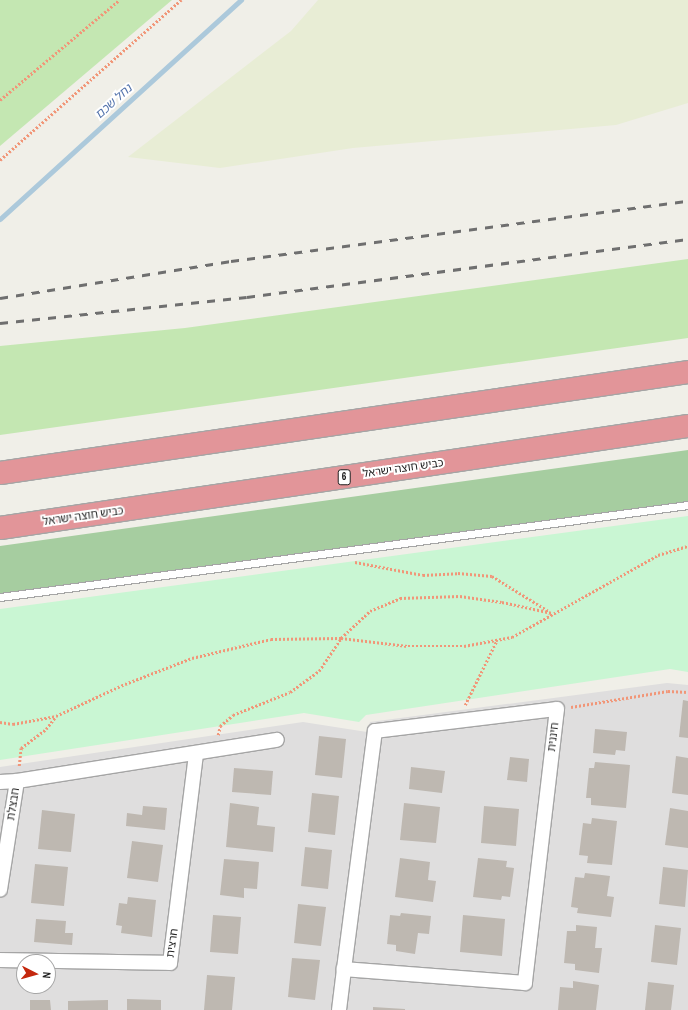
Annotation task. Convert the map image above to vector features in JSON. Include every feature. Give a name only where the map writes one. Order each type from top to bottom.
[{"type":"highway","points":[[0,473],[688,372]]},
{"type":"highway","name":"כביש חוצה ישראל","points":[[0,528],[688,426]]},
{"type":"street","name":"חיננית","points":[[339,1010],[344,969],[375,731],[557,709],[525,983],[344,969]]},
{"type":"street","points":[[17,781],[196,755],[277,740]]},
{"type":"street","name":"חרצית","points":[[0,960],[170,963],[196,755]]},
{"type":"street","name":"חבצלת","points":[[0,782],[17,781],[0,890]]},
{"type":"lane","points":[[0,597],[688,505]]},
{"type":"path","points":[[0,100],[118,0]]},
{"type":"path","points":[[0,160],[181,0]]},
{"type":"path","points":[[0,722],[13,724],[56,716],[125,684],[192,658],[271,639],[341,638],[424,646],[464,646],[512,637],[552,613],[658,555],[688,546]]},
{"type":"path","points":[[324,554],[381,569],[423,575],[458,573],[492,576],[552,613]]},
{"type":"path","points":[[216,751],[220,726],[233,716],[290,692],[319,671],[341,638],[370,611],[400,598],[460,596],[502,602],[552,613]]},
{"type":"path","points":[[460,720],[467,697],[498,640]]},
{"type":"path","points":[[557,709],[668,691],[688,692]]},
{"type":"path","points":[[17,781],[21,748],[46,729],[56,716]]},
{"type":"shaded area","points":[[667,683],[688,685],[688,1010],[0,1010],[0,767],[303,722],[367,732],[370,722]]},
{"type":"green space","points":[[0,0],[172,0],[0,146]]},
{"type":"green space","points":[[318,0],[688,0],[688,103],[616,125],[353,148],[220,168],[128,157],[291,31]]},
{"type":"green space","points":[[688,259],[688,338],[0,435],[0,346],[185,328]]},
{"type":"green space","points":[[688,450],[688,505],[0,597],[0,546]]},
{"type":"green space","points":[[688,516],[688,672],[670,669],[366,715],[359,722],[304,713],[0,760],[0,609]]},
{"type":"building","points":[[683,700],[688,701],[688,738],[679,737]]},
{"type":"building","points":[[595,729],[627,732],[625,751],[616,750],[615,755],[593,753]]},
{"type":"building","points":[[319,736],[346,739],[342,778],[315,775]]},
{"type":"building","points":[[676,756],[688,758],[688,795],[672,793]]},
{"type":"building","points":[[510,757],[529,759],[527,782],[507,780]]},
{"type":"building","points":[[595,762],[630,765],[626,808],[591,805],[591,798],[586,798],[589,768],[594,768]]},
{"type":"building","points":[[411,767],[445,771],[442,793],[409,789]]},
{"type":"building","points":[[234,768],[273,771],[271,795],[232,792]]},
{"type":"building","points":[[312,793],[339,796],[335,835],[308,832]]},
{"type":"building","points":[[230,803],[259,807],[257,825],[275,827],[273,852],[226,847]]},
{"type":"building","points":[[404,803],[440,807],[436,843],[400,840]]},
{"type":"building","points":[[143,806],[167,808],[165,830],[126,826],[127,813],[142,815]]},
{"type":"building","points":[[484,806],[519,809],[516,846],[481,843]]},
{"type":"building","points":[[670,808],[688,811],[688,848],[665,845]]},
{"type":"building","points":[[42,810],[75,814],[71,852],[38,849]]},
{"type":"building","points":[[592,818],[617,821],[612,865],[587,863],[588,856],[579,855],[583,823],[591,824]]},
{"type":"building","points":[[132,841],[163,845],[158,882],[127,878]]},
{"type":"building","points":[[305,847],[332,850],[328,889],[301,886]]},
{"type":"building","points":[[400,858],[430,862],[428,880],[436,881],[433,902],[395,897]]},
{"type":"building","points":[[478,858],[507,861],[506,867],[514,868],[510,897],[502,896],[501,900],[473,897]]},
{"type":"building","points":[[224,859],[259,862],[257,889],[244,888],[244,898],[220,895]]},
{"type":"building","points":[[35,864],[68,867],[64,906],[31,903]]},
{"type":"building","points":[[663,867],[688,870],[685,907],[659,904]]},
{"type":"building","points":[[585,873],[610,876],[607,896],[614,897],[611,917],[577,913],[578,908],[571,907],[575,877],[584,878]]},
{"type":"building","points":[[128,897],[156,900],[152,937],[121,933],[122,926],[116,925],[119,903],[127,904]]},
{"type":"building","points":[[298,904],[326,907],[321,946],[294,943]]},
{"type":"building","points":[[401,913],[431,916],[429,934],[418,933],[415,954],[396,951],[396,945],[387,944],[390,915],[400,916]]},
{"type":"building","points":[[213,915],[241,917],[238,954],[210,952]]},
{"type":"building","points":[[463,915],[505,919],[502,956],[460,952]]},
{"type":"building","points":[[36,919],[66,921],[65,933],[73,933],[72,945],[34,942]]},
{"type":"building","points":[[576,925],[597,927],[595,948],[602,948],[599,973],[575,970],[575,964],[564,963],[567,931],[576,931]]},
{"type":"building","points":[[655,925],[681,928],[677,965],[651,962]]},
{"type":"building","points":[[292,958],[320,960],[315,1000],[288,997]]},
{"type":"building","points":[[207,975],[235,977],[232,1010],[204,1010]]},
{"type":"building","points":[[573,981],[599,985],[596,1010],[558,1010],[560,987],[573,988]]},
{"type":"building","points":[[648,982],[674,985],[671,1010],[645,1010]]},
{"type":"building","points":[[127,999],[161,1000],[161,1010],[127,1010]]},
{"type":"building","points":[[30,1000],[50,1000],[51,1010],[30,1010]]},
{"type":"building","points":[[108,1000],[108,1010],[68,1010],[68,1001]]},
{"type":"building","points":[[373,1007],[405,1009],[405,1010],[373,1010]]},
{"type":"waterway","name":"נחל שכם","points":[[0,219],[241,0]]},
{"type":"railway","points":[[0,298],[231,261],[688,201]]},
{"type":"railway","points":[[0,323],[247,297],[688,239]]}]
